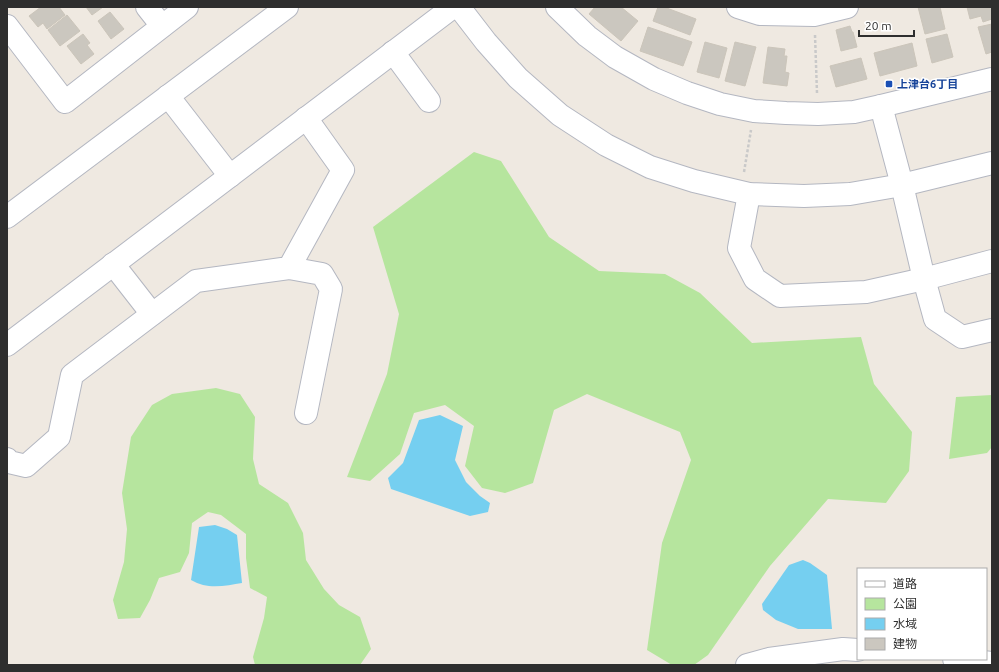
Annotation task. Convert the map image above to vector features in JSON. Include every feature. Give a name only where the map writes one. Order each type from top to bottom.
[{"type":"street","points":[[147,7],[162,26]]},
{"type":"street","points":[[7,26],[65,102],[187,7]]},
{"type":"street","points":[[7,217],[287,7]]},
{"type":"street","points":[[7,345],[453,7]]},
{"type":"street","points":[[459,7],[486,42],[518,78],[560,115],[606,145],[650,167],[694,181],[745,193],[804,196],[850,194],[902,185],[992,163]]},
{"type":"street","points":[[557,7],[587,36],[615,57],[654,79],[687,93],[720,104],[754,111],[818,114],[854,112],[992,79]]},
{"type":"street","points":[[738,7],[760,14],[847,7]]},
{"type":"street","points":[[393,52],[429,101]]},
{"type":"street","points":[[168,96],[230,176]]},
{"type":"street","points":[[881,106],[935,319],[962,337],[992,330]]},
{"type":"street","points":[[289,268],[343,170],[306,118]]},
{"type":"street","points":[[745,193],[739,248],[755,278],[780,296],[866,292],[992,262]]},
{"type":"street","points":[[113,264],[152,314]]},
{"type":"street","points":[[7,460],[9,462],[26,466],[59,437],[72,375],[196,281],[289,268],[322,274],[331,289],[306,413]]},
{"type":"street","points":[[746,665],[769,659],[843,649],[857,650]]},
{"type":"street","points":[[964,660],[992,663]]},
{"type":"path","points":[[811,11],[818,114]]},
{"type":"path","points":[[745,193],[754,111]]},
{"type":"green space","points":[[474,152],[501,161],[549,237],[599,271],[665,274],[700,293],[752,343],[861,337],[874,384],[912,432],[909,471],[886,503],[828,499],[770,566],[708,655],[694,665],[672,665],[647,650],[662,543],[691,460],[680,432],[587,394],[554,410],[533,483],[505,493],[482,488],[465,466],[474,426],[445,405],[414,413],[400,454],[370,481],[347,477],[387,374],[399,314],[373,227]]},
{"type":"green space","points":[[216,388],[240,394],[255,417],[253,459],[259,484],[288,503],[303,533],[306,560],[324,589],[339,605],[360,617],[371,649],[360,665],[255,665],[253,657],[264,618],[267,597],[250,588],[246,558],[246,534],[221,515],[208,512],[192,523],[189,553],[180,572],[159,578],[150,600],[140,618],[118,619],[113,600],[124,562],[127,529],[122,493],[131,437],[152,405],[172,394]]},
{"type":"green space","points":[[992,395],[992,447],[987,453],[949,459],[956,397]]},
{"type":"water","points":[[440,415],[463,426],[455,460],[466,482],[480,496],[490,503],[488,512],[470,516],[391,489],[388,478],[403,463],[419,420]]},
{"type":"water","points":[[215,525],[227,529],[237,535],[242,583],[223,586],[208,586],[191,580],[199,527]]},
{"type":"water","points":[[803,560],[827,575],[832,629],[798,629],[776,620],[763,610],[762,604],[789,565]]},
{"type":"building","points":[[41,7],[59,7],[65,15],[47,29],[43,23],[38,27],[29,16]]},
{"type":"building","points":[[86,7],[103,7],[92,15]]},
{"type":"building","points":[[595,7],[621,7],[638,21],[621,41],[589,14]]},
{"type":"building","points":[[658,7],[664,7],[696,19],[690,35],[653,21]]},
{"type":"building","points":[[918,7],[940,7],[945,29],[925,34]]},
{"type":"building","points":[[967,7],[992,7],[992,19],[983,22],[981,16],[970,19]]},
{"type":"building","points":[[110,12],[124,29],[111,39],[98,21]]},
{"type":"building","points":[[67,15],[80,31],[60,46],[48,30]]},
{"type":"building","points":[[992,24],[992,52],[986,54],[978,27]]},
{"type":"building","points":[[850,26],[857,47],[841,51],[836,30]]},
{"type":"building","points":[[648,27],[692,42],[683,66],[640,51]]},
{"type":"building","points":[[83,34],[90,43],[87,45],[94,54],[81,64],[67,46]]},
{"type":"building","points":[[947,34],[953,57],[932,63],[926,39]]},
{"type":"building","points":[[705,42],[727,48],[719,78],[697,72]]},
{"type":"building","points":[[735,42],[756,47],[745,86],[725,81]]},
{"type":"building","points":[[912,43],[917,66],[880,76],[874,53]]},
{"type":"building","points":[[768,47],[785,49],[784,56],[787,56],[785,72],[789,73],[787,86],[763,83]]},
{"type":"building","points":[[861,58],[867,79],[836,87],[830,66]]},
{"type":"place","name":"上津台6丁目","points":[[889,84]]}]
